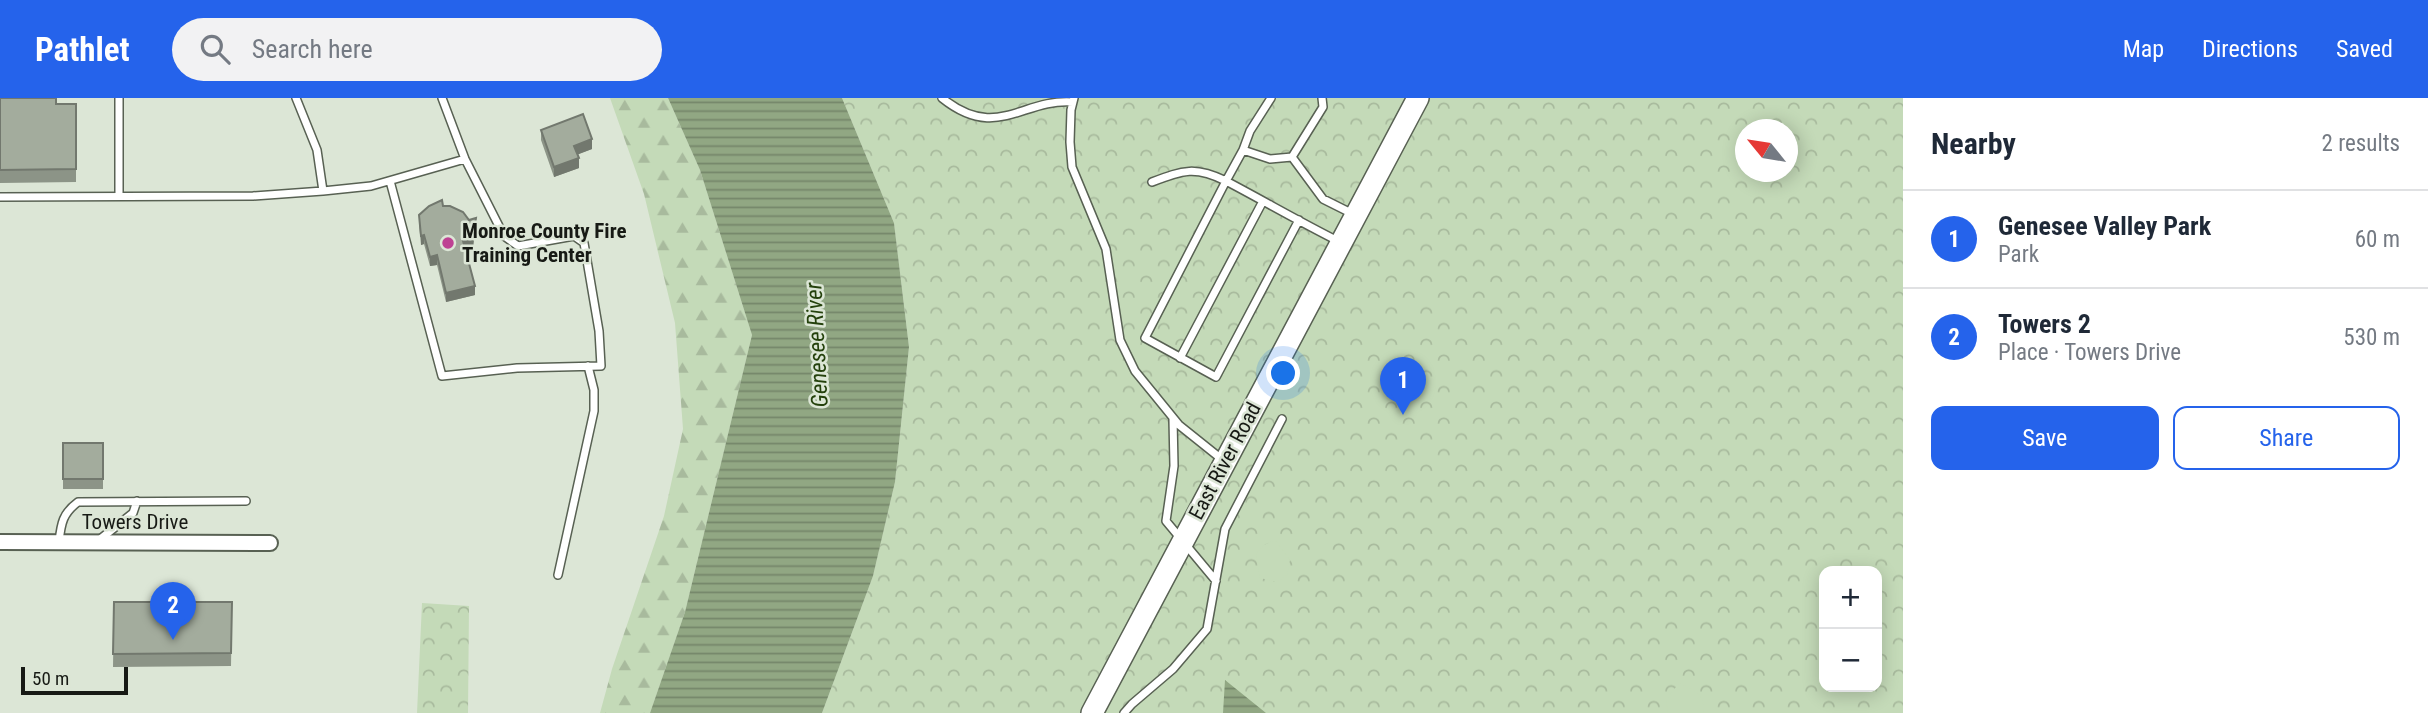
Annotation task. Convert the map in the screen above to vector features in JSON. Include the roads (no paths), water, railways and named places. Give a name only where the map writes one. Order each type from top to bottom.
[{"type":"street","name":"East River Road","points":[[1092,713],[1418,98]]},
{"type":"street","name":"Towers Drive","points":[[0,542],[270,543]]},
{"type":"lane","points":[[119,98],[119,196]]},
{"type":"lane","points":[[296,98],[317,150],[323,191]]},
{"type":"lane","points":[[390,181],[442,376],[517,368],[601,366],[584,243],[574,236],[519,246],[503,236],[464,159],[442,98]]},
{"type":"lane","points":[[942,98],[966,113],[988,117],[1051,101],[1074,100],[1070,142],[1072,167],[1106,249],[1120,340],[1135,371],[1173,418],[1225,461]]},
{"type":"lane","points":[[1271,98],[1250,131],[1243,150],[1144,338],[1216,377],[1299,220]]},
{"type":"lane","points":[[1292,157],[1323,107],[1322,98]]},
{"type":"lane","points":[[1243,150],[1270,159],[1292,157]]},
{"type":"lane","points":[[1292,157],[1323,199],[1356,215]]},
{"type":"lane","points":[[0,197],[253,196],[360,188],[464,159]]},
{"type":"lane","points":[[1152,182],[1176,173],[1205,171],[1341,243]]},
{"type":"lane","points":[[1180,358],[1263,201]]},
{"type":"lane","points":[[558,575],[594,411],[594,390],[588,366]]},
{"type":"lane","points":[[1173,418],[1174,466],[1167,521],[1216,581]]},
{"type":"lane","points":[[1124,713],[1173,669],[1207,629],[1225,529],[1282,419]]},
{"type":"lane","points":[[95,542],[133,513],[137,501]]},
{"type":"lane","points":[[58,542],[61,520],[67,510],[78,502],[246,501]]},
{"type":"water","name":"Genesee River","points":[[668,98],[842,98],[894,223],[909,347],[895,482],[873,576],[822,713],[650,713],[685,612],[752,335],[700,170]]},
{"type":"water","points":[[1225,680],[1266,713],[1223,713]]},
{"type":"place","name":"Monroe County Fire Training Center","points":[[448,243]]},
{"type":"place","name":"Genesee Valley Park","points":[[1403,415]]},
{"type":"place","name":"Towers 2","points":[[173,640]]}]
